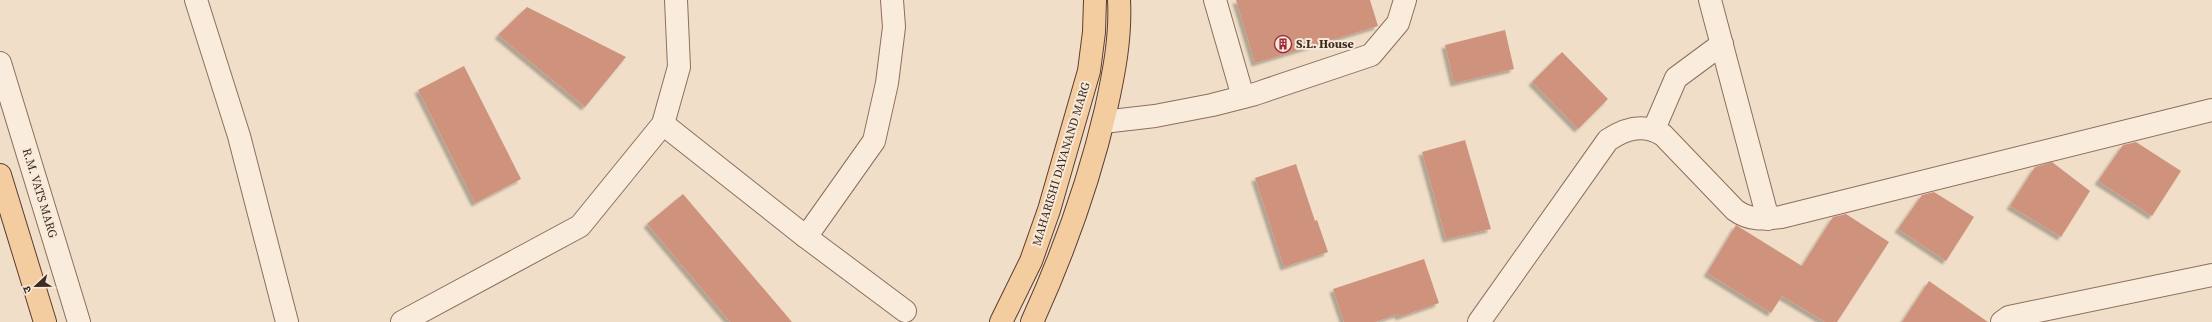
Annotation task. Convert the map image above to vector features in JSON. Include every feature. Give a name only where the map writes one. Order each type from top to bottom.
[{"type":"main road","name":"MAHARISHI DAYANAND MARG","points":[[1001,322],[1031,261],[1049,210],[1089,71],[1094,32],[1095,0]]},
{"type":"main road","points":[[1032,322],[1055,271],[1093,162],[1103,122],[1117,51],[1119,0]]},
{"type":"main road","points":[[0,175],[45,322]]},
{"type":"street","points":[[196,0],[239,136],[287,322]]},
{"type":"street","points":[[402,322],[580,226],[663,124],[679,67],[676,0]]},
{"type":"street","points":[[806,237],[874,141],[887,83],[893,41],[894,27],[892,0]]},
{"type":"street","points":[[1215,0],[1243,97]]},
{"type":"street","points":[[1103,122],[1155,116],[1243,97],[1371,55],[1398,23],[1405,0]]},
{"type":"street","points":[[1710,0],[1768,219]]},
{"type":"street","points":[[1654,129],[1676,78],[1722,44]]},
{"type":"street","name":"R.M. VATS MARG","points":[[0,63],[79,322]]},
{"type":"street","points":[[1479,322],[1608,140],[1620,132],[1633,128],[1654,129],[1663,135],[1735,210],[1743,216],[1755,219],[1768,219],[2212,110]]},
{"type":"street","points":[[663,124],[806,237],[905,311]]},
{"type":"street","points":[[2002,322],[2009,317],[2212,275]]},
{"type":"building","name":"S.L. House","points":[[1236,0],[1370,0],[1378,26],[1255,63]]},
{"type":"building","points":[[527,7],[626,57],[585,107],[498,35]]},
{"type":"building","points":[[1505,30],[1514,69],[1454,83],[1445,45]]},
{"type":"building","points":[[1562,52],[1608,99],[1578,129],[1532,82]]},
{"type":"building","points":[[464,66],[521,179],[475,203],[418,90]]},
{"type":"building","points":[[1465,140],[1491,229],[1446,239],[1422,152]]},
{"type":"building","points":[[2136,142],[2181,171],[2152,216],[2098,181],[2123,145]]},
{"type":"building","points":[[2052,162],[2090,191],[2061,237],[2010,206],[2035,167]]},
{"type":"building","points":[[1296,164],[1315,221],[1317,220],[1328,252],[1284,267],[1255,178]]},
{"type":"building","points":[[1934,192],[1974,217],[1946,261],[1898,229],[1922,195]]},
{"type":"building","points":[[683,194],[792,322],[730,322],[647,224]]},
{"type":"building","points":[[1846,214],[1889,242],[1837,322],[1825,322],[1782,296],[1771,313],[1707,273],[1736,225],[1802,266],[1833,217]]},
{"type":"building","points":[[1424,259],[1439,303],[1399,317],[1398,314],[1375,322],[1344,322],[1333,289]]},
{"type":"building","points":[[1929,281],[1988,322],[1902,322]]},
{"type":"place","name":"S.L. House","points":[[1283,44]]}]
